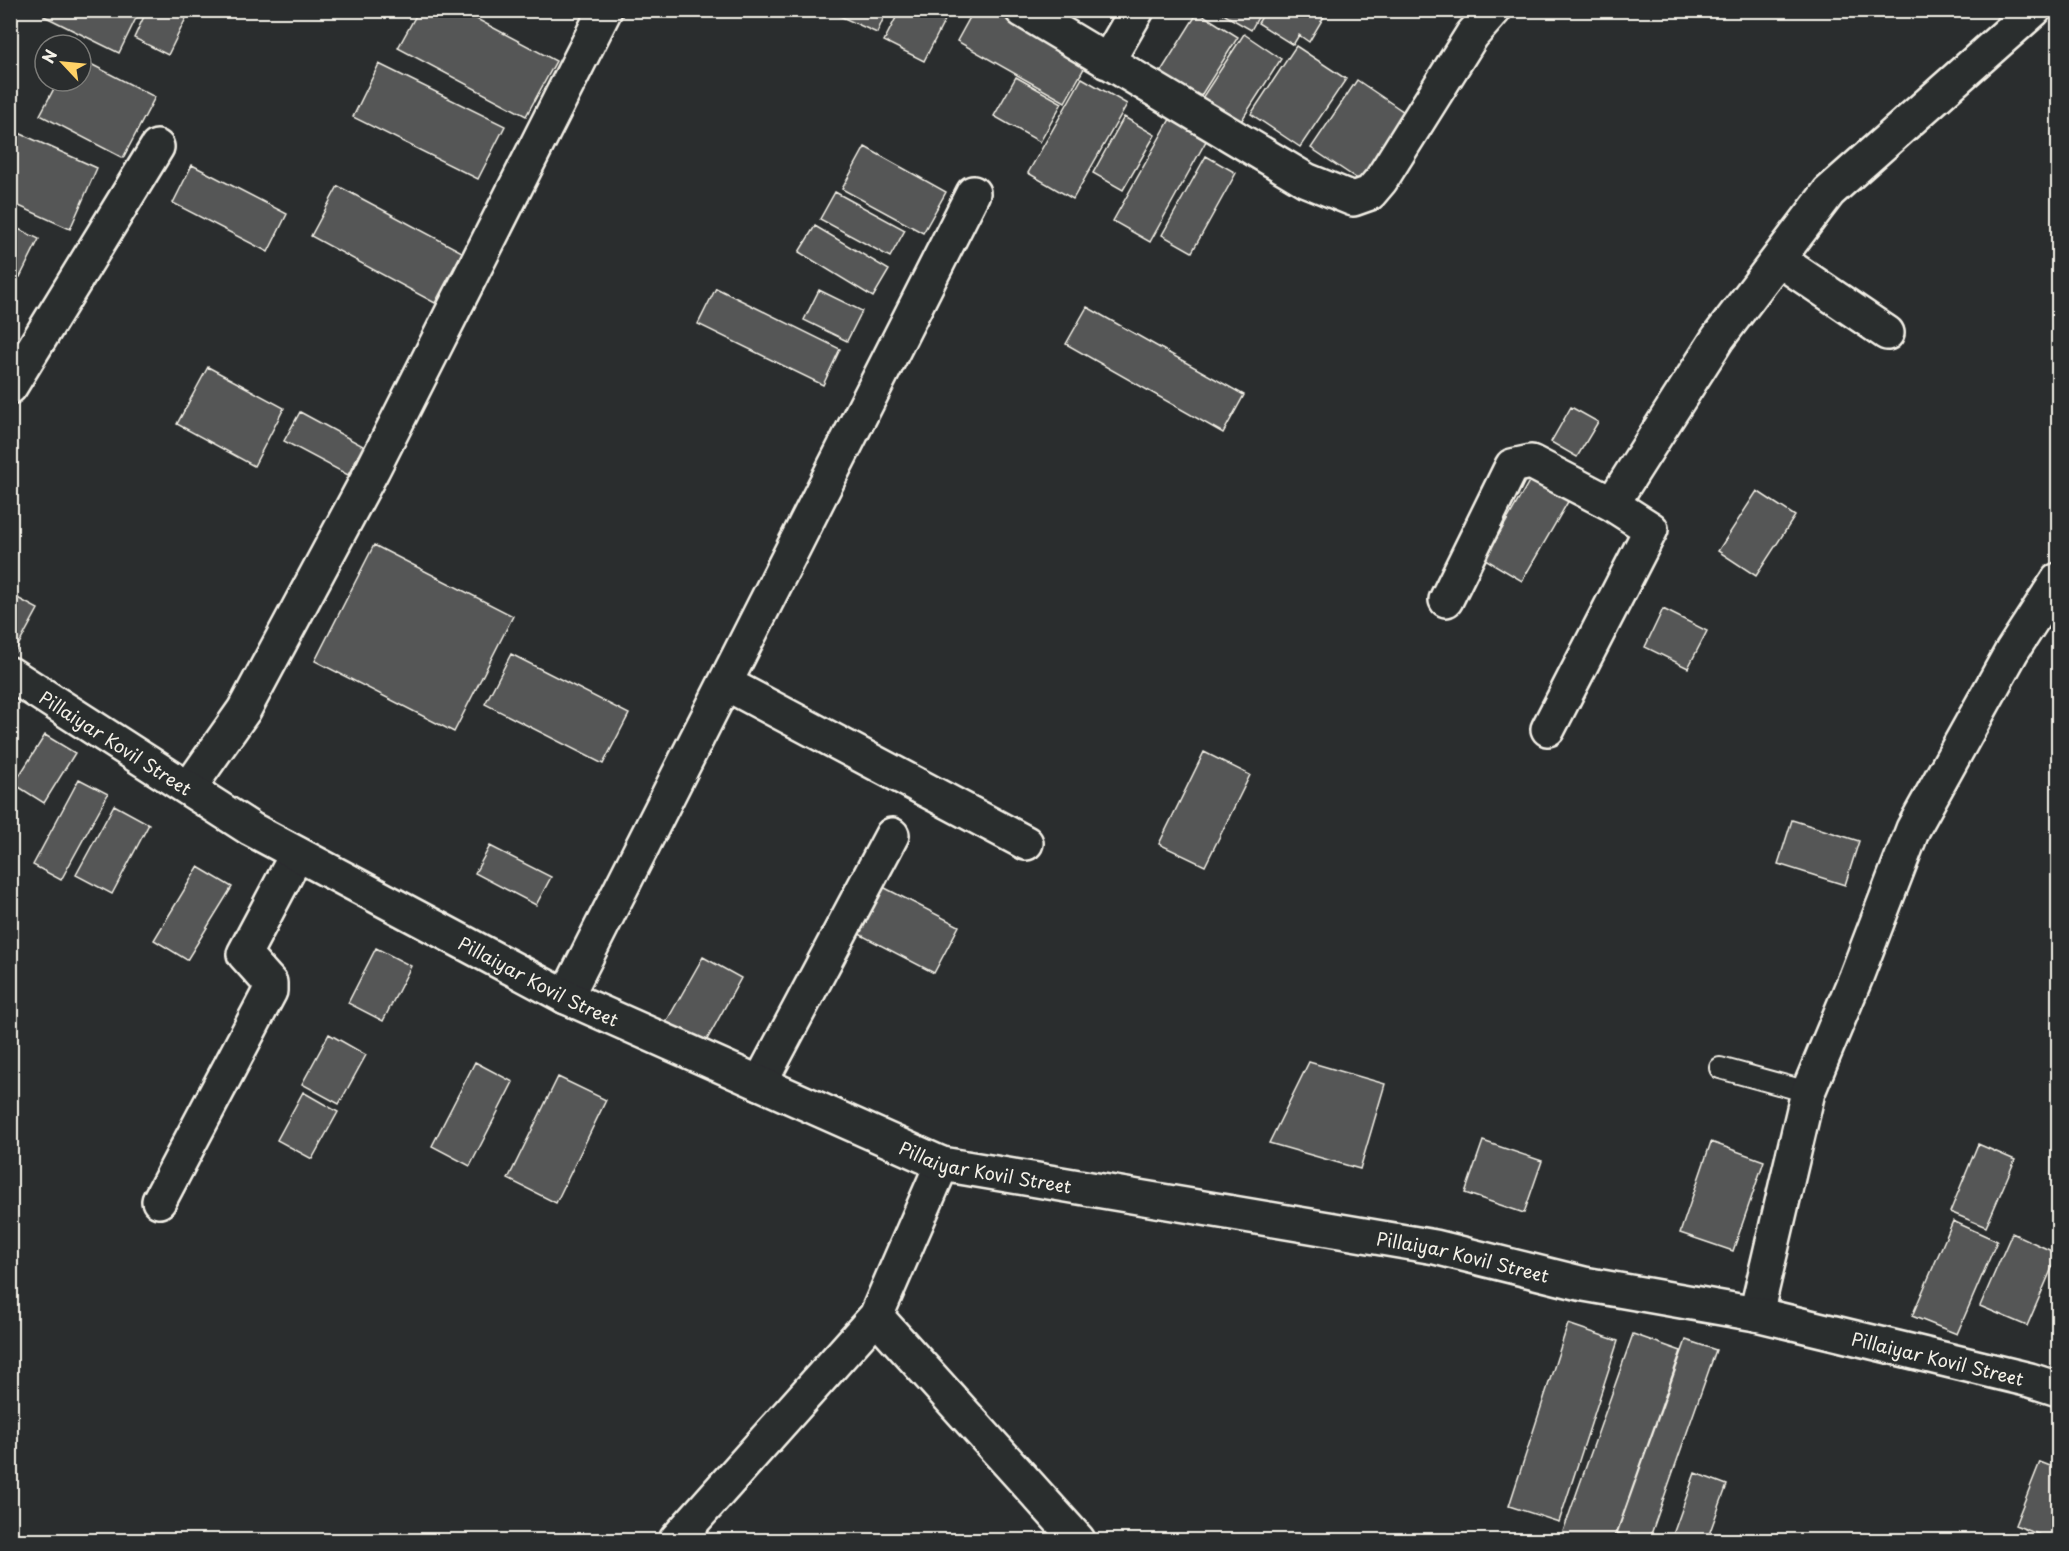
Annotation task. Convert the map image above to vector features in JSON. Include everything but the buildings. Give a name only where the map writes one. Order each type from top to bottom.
[{"type":"street","points":[[189,788],[244,710],[373,469],[605,10]]},
{"type":"street","points":[[1022,10],[1306,180],[1353,199],[1370,194],[1381,180],[1472,35],[1494,10]]},
{"type":"street","points":[[1107,62],[1137,10]]},
{"type":"street","points":[[1612,504],[1718,338],[1829,192],[2034,10]]},
{"type":"street","points":[[10,387],[157,147]]},
{"type":"street","points":[[566,997],[973,193]]},
{"type":"street","points":[[1778,259],[1887,333]]},
{"type":"street","points":[[1446,600],[1512,466],[1531,462],[1612,504],[1651,529],[1548,729]]},
{"type":"street","points":[[1756,1314],[1808,1092],[1856,977],[1913,829],[2012,651],[2058,580]]},
{"type":"street","name":"Pillaiyar Kovil Street","points":[[10,674],[251,829],[566,997],[942,1164],[1435,1247],[1584,1284],[1756,1314],[2058,1386]]},
{"type":"street","points":[[725,683],[1026,843]]},
{"type":"street","points":[[760,1083],[892,835]]},
{"type":"street","points":[[159,1201],[270,991],[270,983],[244,954],[297,854]]},
{"type":"street","points":[[676,1540],[876,1316],[942,1164]]},
{"type":"street","points":[[876,1316],[1078,1540]]},
{"type":"lane","points":[[1720,1068],[1808,1092]]}]
